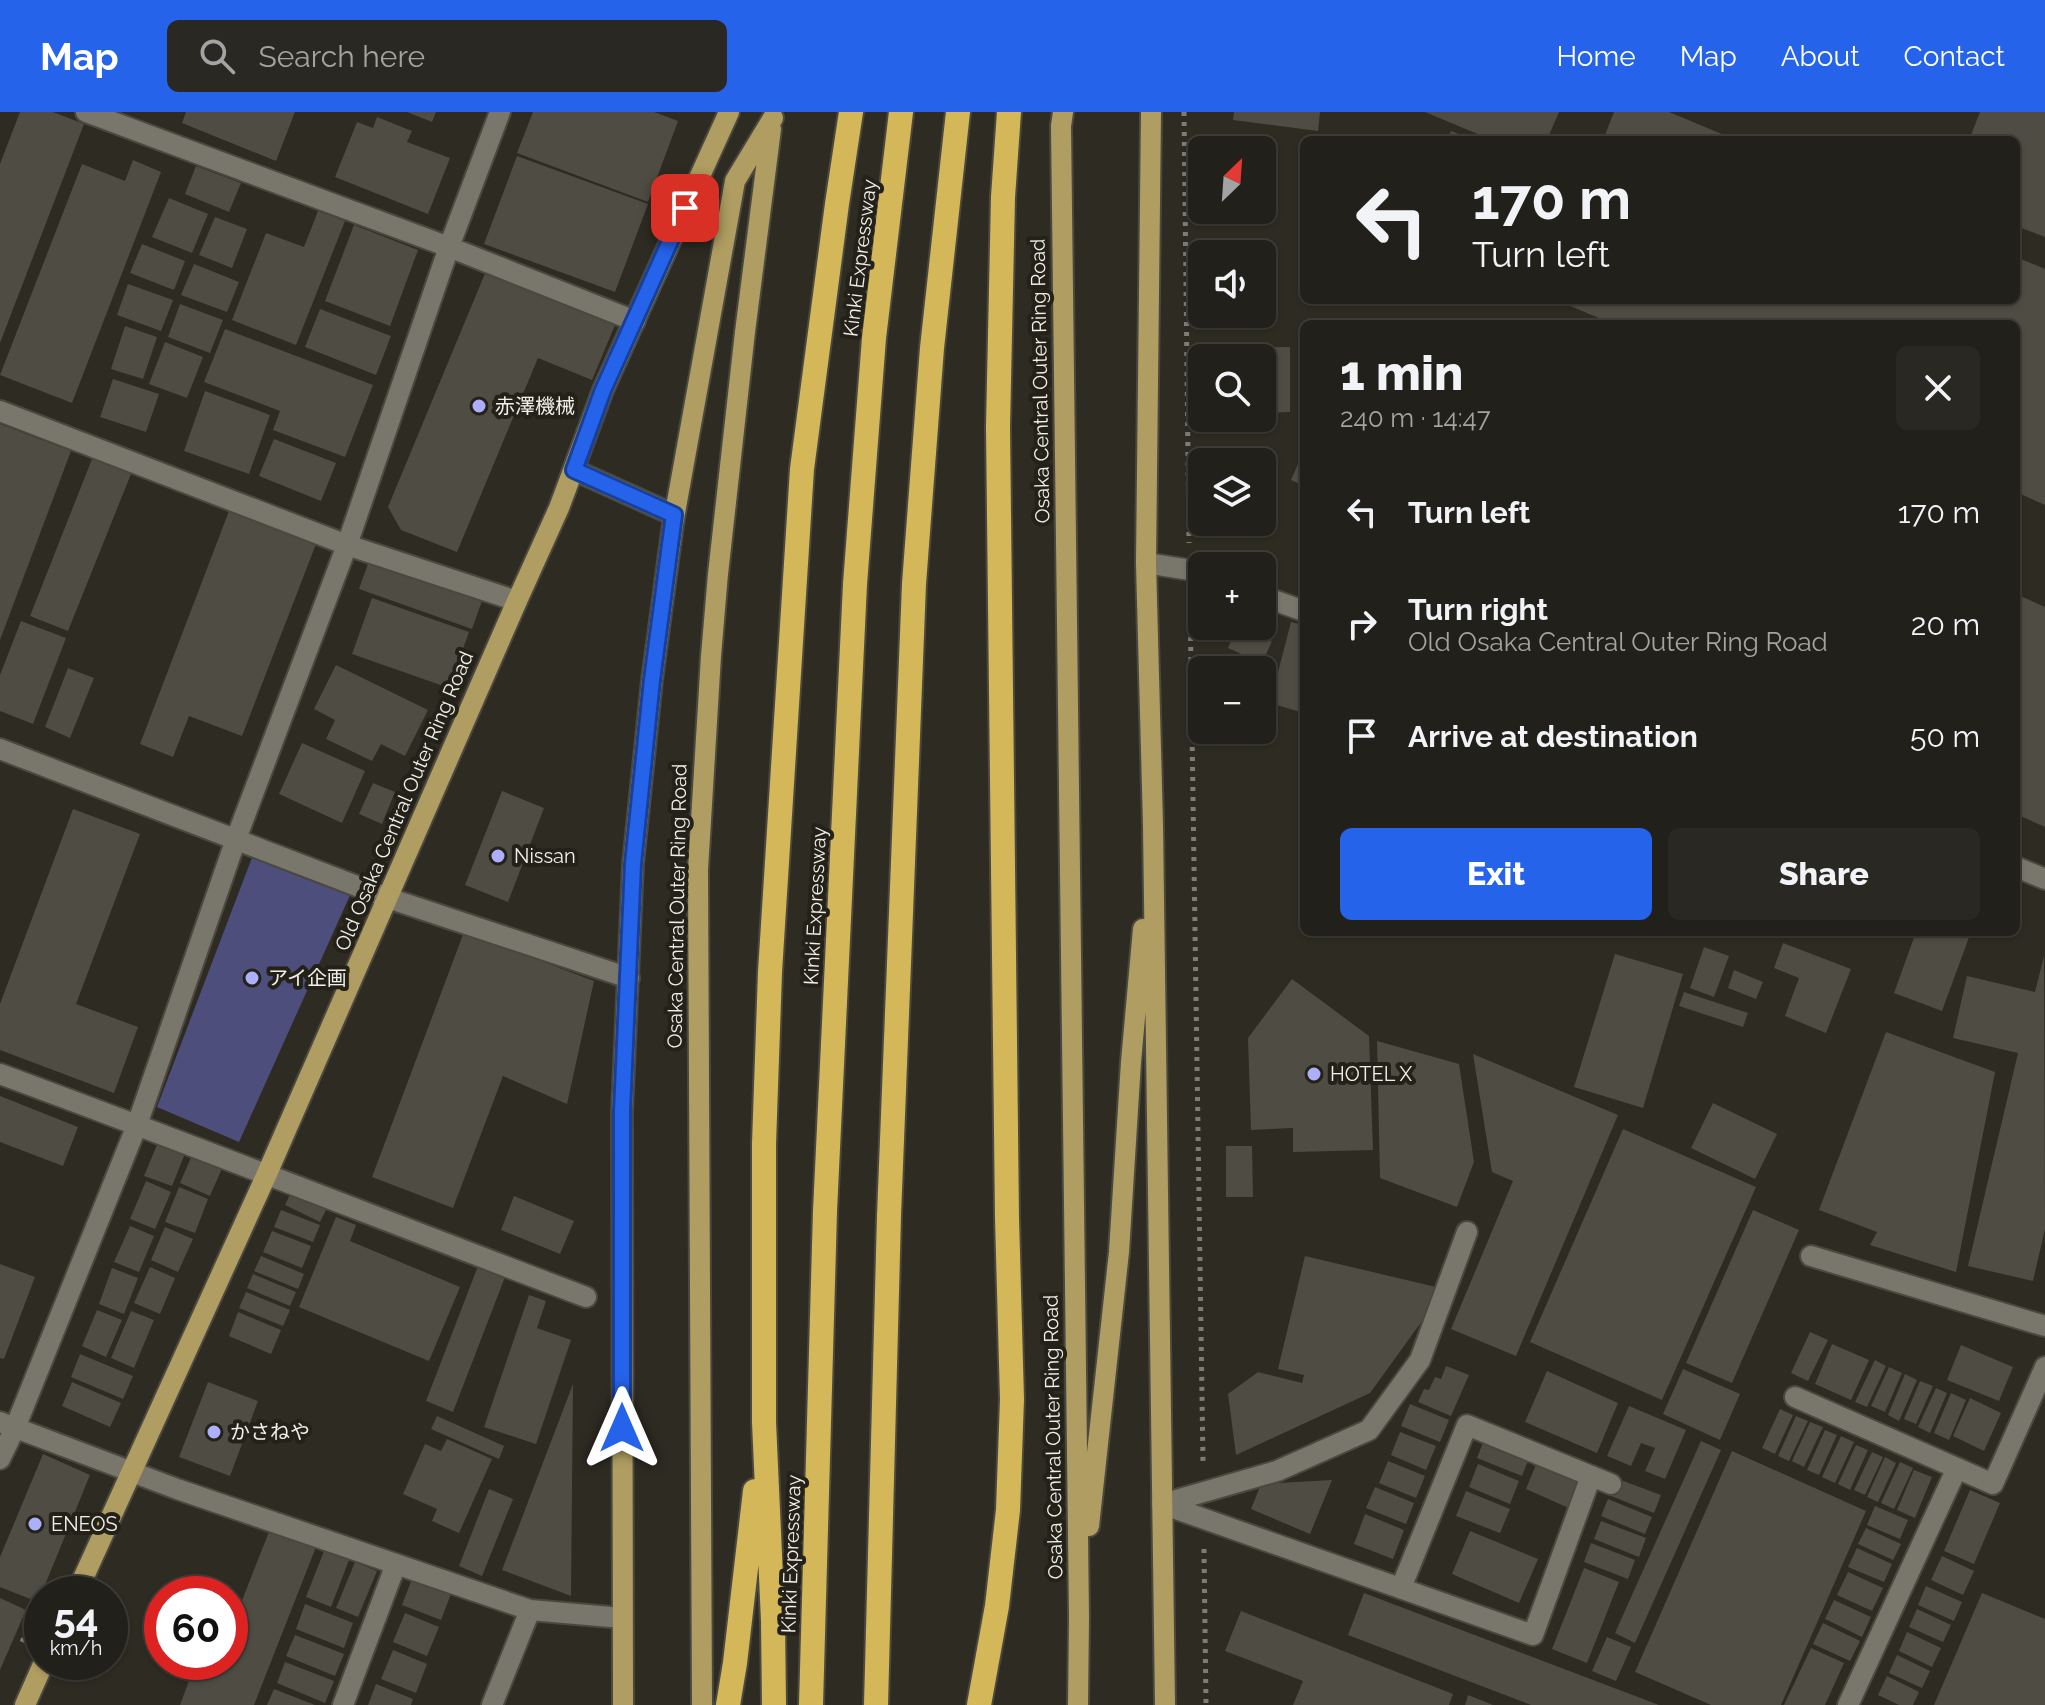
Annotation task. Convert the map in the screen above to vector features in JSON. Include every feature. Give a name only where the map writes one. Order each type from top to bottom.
[{"type":"highway","points":[[774,1705],[764,1422],[764,1160],[770,972],[802,469],[851,112]]},
{"type":"highway","name":"Kinki Expressway","points":[[811,1705],[825,1196],[855,584],[874,338],[901,112]]},
{"type":"highway","points":[[876,1705],[889,1232],[914,584],[932,348],[958,112]]},
{"type":"highway","points":[[979,1705],[997,1606],[1008,1510],[1012,1399],[1006,1186],[998,427],[1003,197],[1009,112]]},
{"type":"highway","points":[[728,1705],[764,1422]]},
{"type":"main road","name":"Old Osaka Central Outer Ring Road","points":[[84,1576],[266,1176],[559,508],[603,390],[729,112]]},
{"type":"main road","name":"Osaka Central Outer Ring Road","points":[[1063,112],[1078,1705]]},
{"type":"main road","points":[[1151,112],[1146,563],[1153,825],[1165,1705]]},
{"type":"main road","name":"Osaka Central Outer Ring Road","points":[[702,1705],[699,857],[711,656],[724,517],[774,115]]},
{"type":"main road","points":[[623,1705],[622,1111],[633,864],[652,680],[674,515],[735,181],[774,115]]},
{"type":"main road","points":[[574,470],[674,515]]},
{"type":"main road","points":[[1079,1617],[1119,1252],[1131,1062],[1153,825]]},
{"type":"main road","points":[[25,1705],[36,1680]]},
{"type":"street","points":[[86,112],[449,247],[635,321]]},
{"type":"street","points":[[0,1459],[8,1425],[137,1125],[236,839],[347,545],[449,247],[500,112]]},
{"type":"street","points":[[0,411],[347,545],[517,601]]},
{"type":"street","points":[[1146,563],[1188,571]]},
{"type":"street","points":[[1276,601],[1300,610]]},
{"type":"street","points":[[0,749],[388,898],[629,978]]},
{"type":"street","points":[[2020,869],[2045,879]]},
{"type":"street","points":[[0,1074],[586,1297]]},
{"type":"street","points":[[1162,1504],[1277,1471],[1369,1430],[1420,1360],[1467,1232]]},
{"type":"street","points":[[1811,1256],[2045,1326]]},
{"type":"street","points":[[1795,1397],[1993,1484],[2045,1367]]},
{"type":"street","points":[[8,1425],[131,1472],[530,1610],[622,1618]]},
{"type":"street","points":[[1401,1588],[1467,1425],[1611,1484]]},
{"type":"street","points":[[1848,1705],[1957,1468]]},
{"type":"street","points":[[1162,1504],[1533,1635],[1591,1476]]},
{"type":"street","points":[[343,1705],[396,1564]]},
{"type":"street","points":[[492,1705],[530,1610]]},
{"type":"path","points":[[1184,112],[1195,552]]},
{"type":"path","points":[[1197,640],[1204,1492]]},
{"type":"path","points":[[1204,1519],[1206,1705]]},
{"type":"shaded area","points":[[253,855],[351,893],[239,1142],[157,1107]]},
{"type":"building","points":[[20,112],[53,112],[84,124],[0,343],[0,164]]},
{"type":"building","points":[[186,112],[295,112],[276,161],[182,123]]},
{"type":"building","points":[[407,112],[436,112],[432,122]]},
{"type":"building","points":[[533,112],[654,112],[678,121],[648,202],[517,153]]},
{"type":"building","points":[[1234,112],[1320,112],[1318,131],[1233,120]]},
{"type":"building","points":[[1425,112],[1559,112],[1549,136],[1482,136]]},
{"type":"building","points":[[1614,112],[1669,112],[1726,136],[1605,136]]},
{"type":"building","points":[[1980,112],[2045,112],[2045,237],[2020,228],[2020,136],[1971,136]]},
{"type":"building","points":[[377,117],[412,131],[407,142],[450,158],[428,214],[335,177],[357,122],[373,128]]},
{"type":"building","points":[[517,156],[648,204],[615,292],[484,244]]},
{"type":"building","points":[[133,160],[161,172],[72,403],[0,375],[82,164],[125,181]]},
{"type":"building","points":[[196,166],[241,183],[229,212],[185,194]]},
{"type":"building","points":[[169,198],[208,214],[192,253],[152,237]]},
{"type":"building","points":[[318,211],[345,221],[296,345],[232,320],[266,233],[304,247]]},
{"type":"building","points":[[215,217],[247,229],[232,268],[199,255]]},
{"type":"building","points":[[354,225],[418,250],[390,326],[325,301]]},
{"type":"building","points":[[142,244],[185,261],[174,290],[130,273]]},
{"type":"building","points":[[2020,259],[2045,269],[2045,505],[2020,494],[2020,320],[1604,320],[1566,304],[2020,304]]},
{"type":"building","points":[[194,264],[239,282],[227,312],[181,295]]},
{"type":"building","points":[[486,271],[615,325],[592,380],[538,358],[457,552],[401,530],[388,507]]},
{"type":"building","points":[[128,284],[173,300],[161,331],[117,315]]},
{"type":"building","points":[[180,304],[223,320],[210,353],[168,337]]},
{"type":"building","points":[[320,309],[391,336],[376,375],[305,347]]},
{"type":"building","points":[[125,326],[157,337],[143,379],[111,369]]},
{"type":"building","points":[[225,329],[373,385],[345,457],[273,430],[280,411],[204,382]]},
{"type":"building","points":[[165,342],[203,357],[187,398],[149,384]]},
{"type":"building","points":[[1276,347],[1290,347],[1290,412],[1276,412]]},
{"type":"building","points":[[113,379],[159,394],[146,432],[100,417]]},
{"type":"building","points":[[205,391],[270,415],[249,474],[184,451]]},
{"type":"building","points":[[0,424],[71,451],[0,640]]},
{"type":"building","points":[[274,439],[336,463],[321,501],[259,476]]},
{"type":"building","points":[[92,459],[131,474],[68,631],[30,616]]},
{"type":"building","points":[[1300,459],[1300,484],[1291,480]]},
{"type":"building","points":[[229,511],[316,544],[242,736],[189,716],[173,757],[140,744]]},
{"type":"building","points":[[369,561],[482,601],[472,629],[359,589]]},
{"type":"building","points":[[2020,596],[2045,607],[2045,827],[2020,816]]},
{"type":"building","points":[[372,598],[469,632],[449,688],[352,654]]},
{"type":"building","points":[[21,621],[66,638],[33,724],[0,711],[0,675]]},
{"type":"building","points":[[1291,622],[1300,624],[1300,712],[1276,705],[1276,680]]},
{"type":"building","points":[[1231,640],[1272,641],[1265,656],[1246,656],[1228,648]]},
{"type":"building","points":[[336,665],[428,710],[405,756],[381,744],[372,761],[326,739],[335,720],[314,709]]},
{"type":"building","points":[[68,668],[94,678],[70,738],[45,727]]},
{"type":"building","points":[[302,743],[365,771],[342,823],[279,794]]},
{"type":"building","points":[[373,783],[395,792],[382,824],[359,814]]},
{"type":"building","points":[[502,791],[544,808],[508,902],[465,885]]},
{"type":"building","points":[[73,809],[140,834],[76,1004],[138,1027],[114,1093],[0,1050],[0,1004]]},
{"type":"building","points":[[464,932],[594,981],[567,1104],[503,1076],[453,1208],[372,1177]]},
{"type":"building","points":[[1915,936],[1970,936],[1942,1011],[1894,993]]},
{"type":"building","points":[[1783,943],[1851,969],[1826,1033],[1785,1016],[1799,978],[1774,968]]},
{"type":"building","points":[[1704,947],[1729,956],[1714,997],[1690,988]]},
{"type":"building","points":[[1615,954],[1683,974],[1643,1108],[1574,1087]]},
{"type":"building","points":[[2044,956],[2045,1229],[2033,1281],[1968,1266],[2018,1053],[1953,1038],[1967,976],[2035,992]]},
{"type":"building","points":[[1734,970],[1763,982],[1756,999],[1728,988]]},
{"type":"building","points":[[1292,979],[1369,1036],[1373,1150],[1293,1152],[1293,1128],[1251,1130],[1248,1038]]},
{"type":"building","points":[[1684,992],[1748,1013],[1743,1027],[1679,1006]]},
{"type":"building","points":[[1886,1032],[1995,1072],[1956,1272],[1870,1245],[1877,1232],[1819,1210]]},
{"type":"building","points":[[1377,1041],[1459,1064],[1474,1162],[1457,1207],[1380,1178]]},
{"type":"building","points":[[1473,1054],[1618,1115],[1516,1356],[1451,1329],[1513,1181],[1492,1172]]},
{"type":"building","points":[[0,1096],[78,1127],[63,1166],[0,1142]]},
{"type":"building","points":[[1713,1103],[1777,1134],[1755,1179],[1691,1148]]},
{"type":"building","points":[[1623,1129],[1756,1187],[1662,1400],[1530,1342]]},
{"type":"building","points":[[159,1140],[186,1151],[172,1186],[144,1176]]},
{"type":"building","points":[[1226,1146],[1252,1146],[1253,1197],[1226,1197]]},
{"type":"building","points":[[193,1153],[223,1166],[210,1196],[180,1183]]},
{"type":"building","points":[[146,1181],[171,1192],[155,1229],[130,1219]]},
{"type":"building","points":[[179,1187],[208,1199],[195,1233],[165,1222]]},
{"type":"building","points":[[292,1190],[328,1206],[320,1222],[285,1205]]},
{"type":"building","points":[[514,1196],[574,1221],[560,1254],[501,1230]]},
{"type":"building","points":[[281,1210],[320,1225],[313,1242],[274,1227]]},
{"type":"building","points":[[1753,1210],[1799,1230],[1732,1383],[1686,1363]]},
{"type":"building","points":[[336,1217],[356,1225],[350,1241],[460,1287],[429,1361],[299,1307]]},
{"type":"building","points":[[130,1226],[154,1236],[139,1272],[114,1262]]},
{"type":"building","points":[[165,1227],[193,1239],[178,1272],[151,1260]]},
{"type":"building","points":[[272,1231],[311,1246],[302,1268],[263,1252]]},
{"type":"building","points":[[261,1256],[304,1274],[298,1289],[254,1271]]},
{"type":"building","points":[[1305,1256],[1436,1287],[1430,1310],[1370,1393],[1236,1455],[1228,1394],[1258,1372],[1302,1383],[1304,1375],[1278,1369]]},
{"type":"building","points":[[0,1264],[35,1277],[4,1359],[0,1358]]},
{"type":"building","points":[[478,1266],[505,1277],[453,1412],[426,1401]]},
{"type":"building","points":[[150,1267],[175,1278],[160,1314],[134,1303]]},
{"type":"building","points":[[112,1268],[138,1278],[124,1314],[99,1304]]},
{"type":"building","points":[[253,1274],[296,1292],[290,1306],[247,1288]]},
{"type":"building","points":[[246,1292],[290,1310],[283,1326],[239,1308]]},
{"type":"building","points":[[529,1295],[546,1301],[537,1328],[571,1340],[536,1444],[484,1427]]},
{"type":"building","points":[[97,1310],[122,1320],[106,1357],[82,1346]]},
{"type":"building","points":[[131,1311],[154,1320],[134,1368],[111,1358]]},
{"type":"building","points":[[238,1312],[281,1330],[271,1354],[229,1336]]},
{"type":"building","points":[[1810,1332],[1828,1340],[1808,1381],[1791,1373]]},
{"type":"building","points":[[1832,1344],[1869,1360],[1851,1400],[1815,1384]]},
{"type":"building","points":[[1961,1345],[2013,1367],[1999,1401],[1947,1380]]},
{"type":"building","points":[[80,1354],[133,1376],[123,1399],[71,1377]]},
{"type":"building","points":[[1875,1360],[1886,1366],[1867,1407],[1855,1402]]},
{"type":"building","points":[[1446,1366],[1469,1375],[1451,1416],[1418,1402],[1435,1377],[1441,1379]]},
{"type":"building","points":[[1889,1367],[1902,1373],[1885,1412],[1871,1406]]},
{"type":"building","points":[[1683,1369],[1740,1394],[1720,1440],[1663,1414]]},
{"type":"building","points":[[1547,1371],[1618,1403],[1597,1453],[1525,1422]]},
{"type":"building","points":[[1905,1374],[1917,1380],[1899,1421],[1888,1415]]},
{"type":"building","points":[[1920,1381],[1933,1386],[1916,1424],[1904,1419]]},
{"type":"building","points":[[72,1382],[121,1403],[110,1427],[62,1406]]},
{"type":"building","points":[[208,1382],[258,1401],[230,1476],[179,1457]]},
{"type":"building","points":[[573,1384],[571,1596],[502,1570]]},
{"type":"building","points":[[1936,1388],[1947,1393],[1930,1433],[1918,1427]]},
{"type":"building","points":[[1951,1393],[1966,1400],[1949,1440],[1934,1433]]},
{"type":"building","points":[[1970,1398],[2001,1413],[1984,1451],[1953,1436]]},
{"type":"building","points":[[1410,1404],[1449,1420],[1440,1442],[1401,1426]]},
{"type":"building","points":[[1629,1406],[1686,1430],[1665,1479],[1645,1471],[1655,1448],[1641,1443],[1631,1466],[1607,1456]]},
{"type":"building","points":[[1780,1409],[1793,1415],[1775,1454],[1762,1448]]},
{"type":"building","points":[[437,1416],[504,1446],[499,1459],[431,1429]]},
{"type":"building","points":[[1796,1416],[1808,1421],[1789,1461],[1778,1456]]},
{"type":"building","points":[[1810,1422],[1823,1427],[1804,1467],[1792,1461]]},
{"type":"building","points":[[1825,1430],[1837,1435],[1819,1475],[1807,1470]]},
{"type":"building","points":[[1400,1432],[1436,1446],[1426,1470],[1391,1455]]},
{"type":"building","points":[[1841,1436],[1854,1442],[1835,1483],[1822,1477]]},
{"type":"building","points":[[447,1439],[492,1459],[459,1533],[432,1521],[437,1509],[403,1494],[425,1444],[441,1451]]},
{"type":"building","points":[[1484,1440],[1529,1458],[1522,1476],[1477,1458]]},
{"type":"building","points":[[1701,1441],[1721,1450],[1635,1643],[1615,1633]]},
{"type":"building","points":[[1856,1445],[1868,1450],[1850,1490],[1838,1484]]},
{"type":"building","points":[[1732,1451],[1866,1511],[1781,1705],[1711,1705],[1635,1672]]},
{"type":"building","points":[[1872,1452],[1883,1457],[1865,1495],[1854,1490]]},
{"type":"building","points":[[43,1454],[90,1475],[49,1576],[24,1576],[24,1596],[0,1587],[0,1557]]},
{"type":"building","points":[[1885,1457],[1896,1463],[1878,1502],[1867,1497]]},
{"type":"building","points":[[1388,1461],[1425,1476],[1416,1498],[1379,1483]]},
{"type":"building","points":[[1537,1462],[1583,1482],[1571,1509],[1526,1489]]},
{"type":"building","points":[[1900,1462],[1913,1468],[1894,1509],[1881,1503]]},
{"type":"building","points":[[1478,1464],[1519,1481],[1510,1504],[1469,1487]]},
{"type":"building","points":[[1914,1470],[1932,1477],[1915,1518],[1897,1510]]},
{"type":"building","points":[[1618,1479],[1661,1495],[1654,1513],[1611,1496]]},
{"type":"building","points":[[1332,1480],[1310,1534],[1251,1509],[1261,1484]]},
{"type":"building","points":[[1375,1487],[1414,1503],[1406,1524],[1366,1508]]},
{"type":"building","points":[[489,1489],[513,1499],[482,1576],[459,1566]]},
{"type":"building","points":[[1970,1490],[2000,1503],[1974,1564],[1944,1551]]},
{"type":"building","points":[[1466,1491],[1510,1509],[1500,1533],[1456,1516]]},
{"type":"building","points":[[1608,1499],[1652,1517],[1645,1534],[1601,1516]]},
{"type":"building","points":[[1875,1506],[1908,1520],[1900,1539],[1867,1525]]},
{"type":"building","points":[[1365,1514],[1404,1530],[1393,1559],[1354,1544]]},
{"type":"building","points":[[1601,1521],[1646,1538],[1639,1557],[1594,1539]]},
{"type":"building","points":[[1866,1528],[1901,1544],[1893,1560],[1858,1544]]},
{"type":"building","points":[[270,1529],[316,1547],[254,1705],[180,1705],[189,1680],[248,1680],[248,1585]]},
{"type":"building","points":[[1470,1531],[1538,1559],[1519,1603],[1452,1574]]},
{"type":"building","points":[[1591,1543],[1635,1560],[1628,1579],[1584,1562]]},
{"type":"building","points":[[1857,1548],[1892,1564],[1884,1582],[1848,1567]]},
{"type":"building","points":[[324,1551],[349,1560],[331,1607],[306,1597]]},
{"type":"building","points":[[1942,1556],[1974,1571],[1963,1595],[1931,1580]]},
{"type":"building","points":[[355,1562],[377,1571],[358,1617],[336,1608]]},
{"type":"building","points":[[1584,1568],[1619,1582],[1587,1663],[1552,1649]]},
{"type":"building","points":[[1848,1572],[1883,1588],[1872,1611],[1837,1595]]},
{"type":"building","points":[[412,1579],[451,1594],[441,1620],[402,1605]]},
{"type":"building","points":[[1926,1586],[1962,1602],[1954,1621],[1918,1605]]},
{"type":"building","points":[[1364,1593],[1659,1705],[1531,1705],[1348,1635]]},
{"type":"building","points":[[1982,1593],[2045,1619],[2045,1705],[1934,1705]]},
{"type":"building","points":[[0,1598],[24,1609],[24,1615],[0,1670]]},
{"type":"building","points":[[1834,1600],[1871,1617],[1862,1637],[1825,1619]]},
{"type":"building","points":[[305,1604],[353,1623],[344,1648],[296,1629]]},
{"type":"building","points":[[1917,1609],[1951,1625],[1943,1642],[1909,1627]]},
{"type":"building","points":[[1241,1611],[1453,1694],[1449,1705],[1293,1705],[1303,1681],[1225,1651]]},
{"type":"building","points":[[405,1613],[439,1627],[427,1656],[393,1642]]},
{"type":"building","points":[[1823,1623],[1860,1641],[1850,1661],[1813,1644]]},
{"type":"building","points":[[1907,1632],[1941,1648],[1932,1667],[1899,1651]]},
{"type":"building","points":[[295,1635],[344,1654],[335,1676],[286,1656]]},
{"type":"building","points":[[1607,1637],[1631,1647],[1616,1681],[1592,1671]]},
{"type":"building","points":[[1811,1648],[1844,1663],[1825,1705],[1784,1705]]},
{"type":"building","points":[[393,1650],[427,1664],[416,1693],[381,1679]]},
{"type":"building","points":[[1897,1655],[1930,1671],[1922,1688],[1889,1673]]},
{"type":"building","points":[[285,1662],[334,1681],[325,1703],[277,1683]]},
{"type":"building","points":[[1887,1676],[1919,1692],[1913,1705],[1899,1705],[1878,1695]]},
{"type":"building","points":[[376,1684],[413,1699],[411,1705],[368,1705]]},
{"type":"building","points":[[274,1689],[315,1705],[267,1705]]},
{"type":"building","points":[[1468,1695],[1493,1705],[1465,1705]]},
{"type":"place","name":"赤澤機械","points":[[479,406]]},
{"type":"place","name":"Nissan","points":[[498,856]]},
{"type":"place","name":"アイ企画","points":[[252,978]]},
{"type":"place","name":"HOTEL X","points":[[1314,1074]]},
{"type":"place","name":"かさねや","points":[[214,1432]]},
{"type":"place","name":"ENEOS","points":[[35,1524]]},
{"type":"route","points":[[622,1428],[622,1111],[633,864],[652,680],[674,515],[574,470],[603,390],[685,208]]}]
